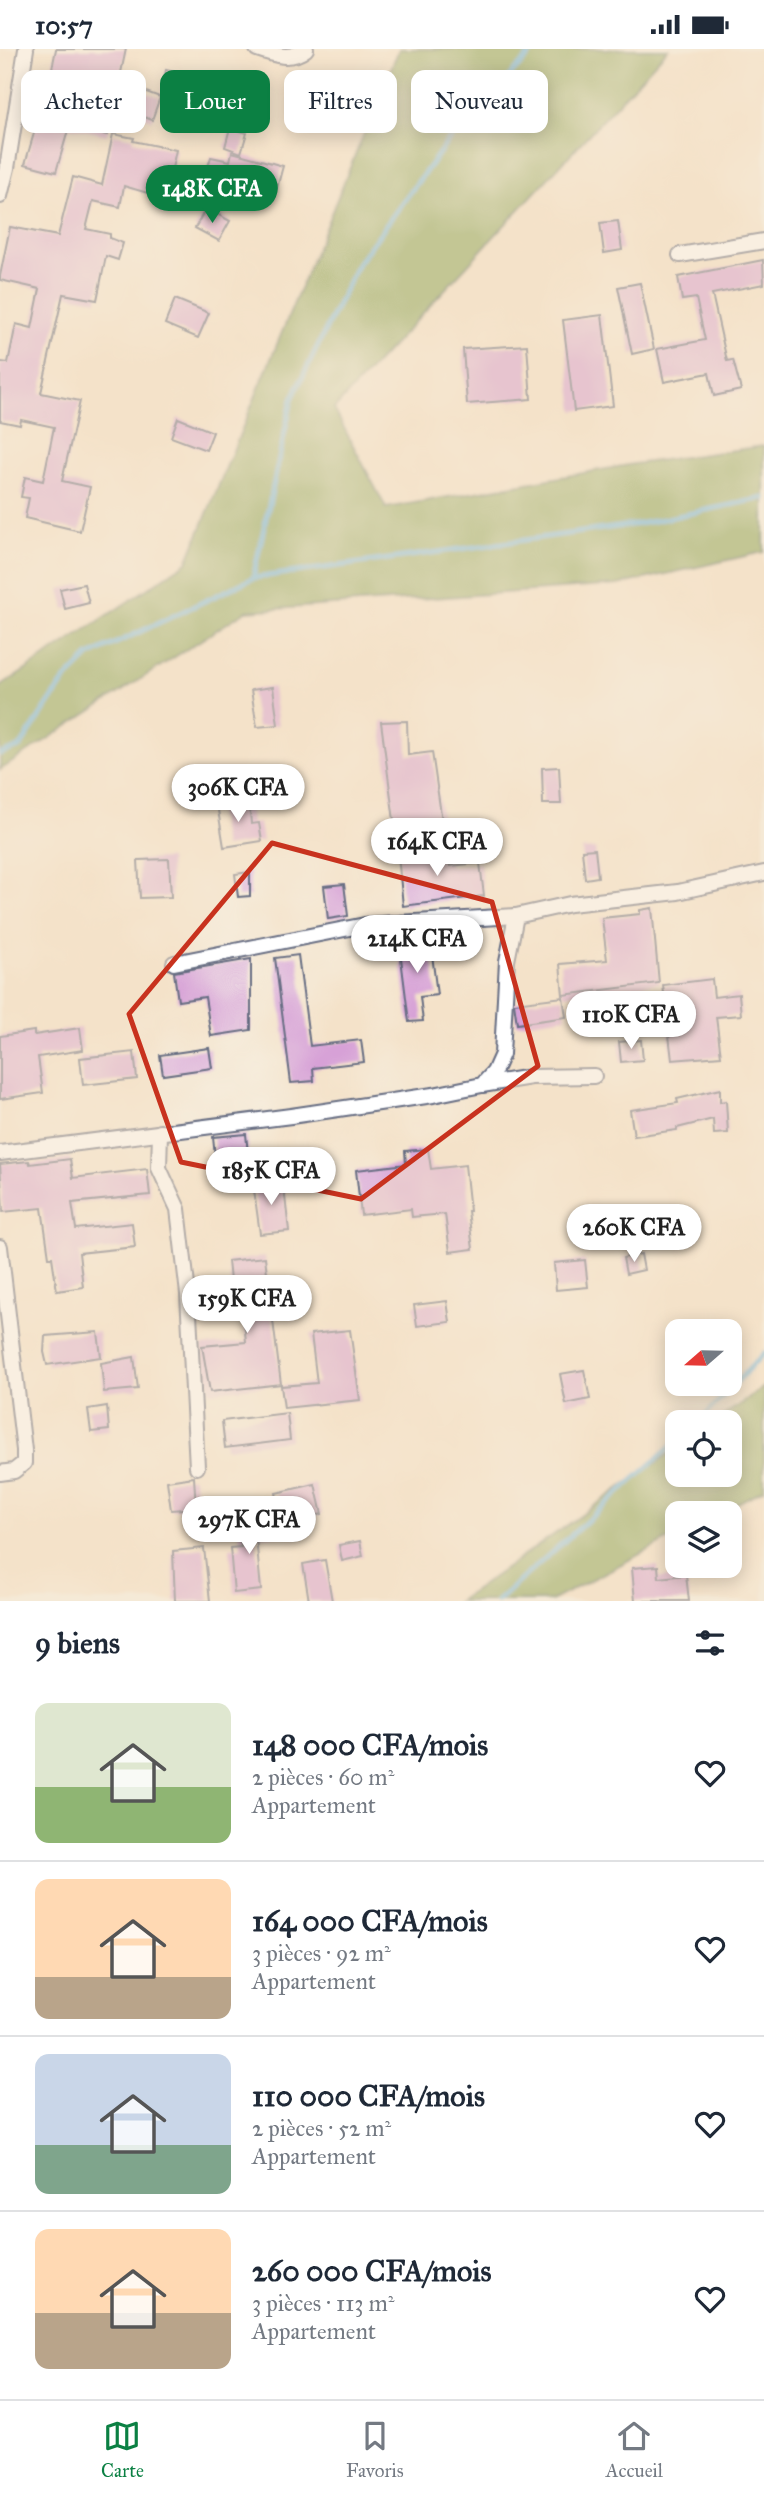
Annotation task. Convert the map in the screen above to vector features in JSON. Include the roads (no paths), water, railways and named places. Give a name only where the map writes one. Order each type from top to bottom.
[{"type":"street","points":[[0,196],[26,49]]},
{"type":"street","points":[[257,49],[292,57],[306,49]]},
{"type":"street","points":[[680,255],[764,241]]},
{"type":"street","points":[[174,963],[365,925],[516,916],[570,904],[678,892],[764,873]]},
{"type":"street","points":[[482,1085],[494,1072],[502,1054],[507,961],[516,916]]},
{"type":"street","points":[[0,1153],[291,1116],[459,1091],[531,1077],[594,1076]]},
{"type":"street","points":[[160,1132],[159,1168],[178,1209],[188,1294],[197,1467]]},
{"type":"street","points":[[0,1247],[24,1450],[24,1463],[15,1471],[0,1473]]},
{"type":"waterway","points":[[253,578],[292,399],[358,263],[448,141],[535,49]]},
{"type":"waterway","points":[[0,754],[20,747],[64,681],[89,656],[253,578],[639,524],[764,498]]},
{"type":"waterway","points":[[710,1410],[764,1353]]},
{"type":"waterway","points":[[497,1601],[665,1452]]}]
